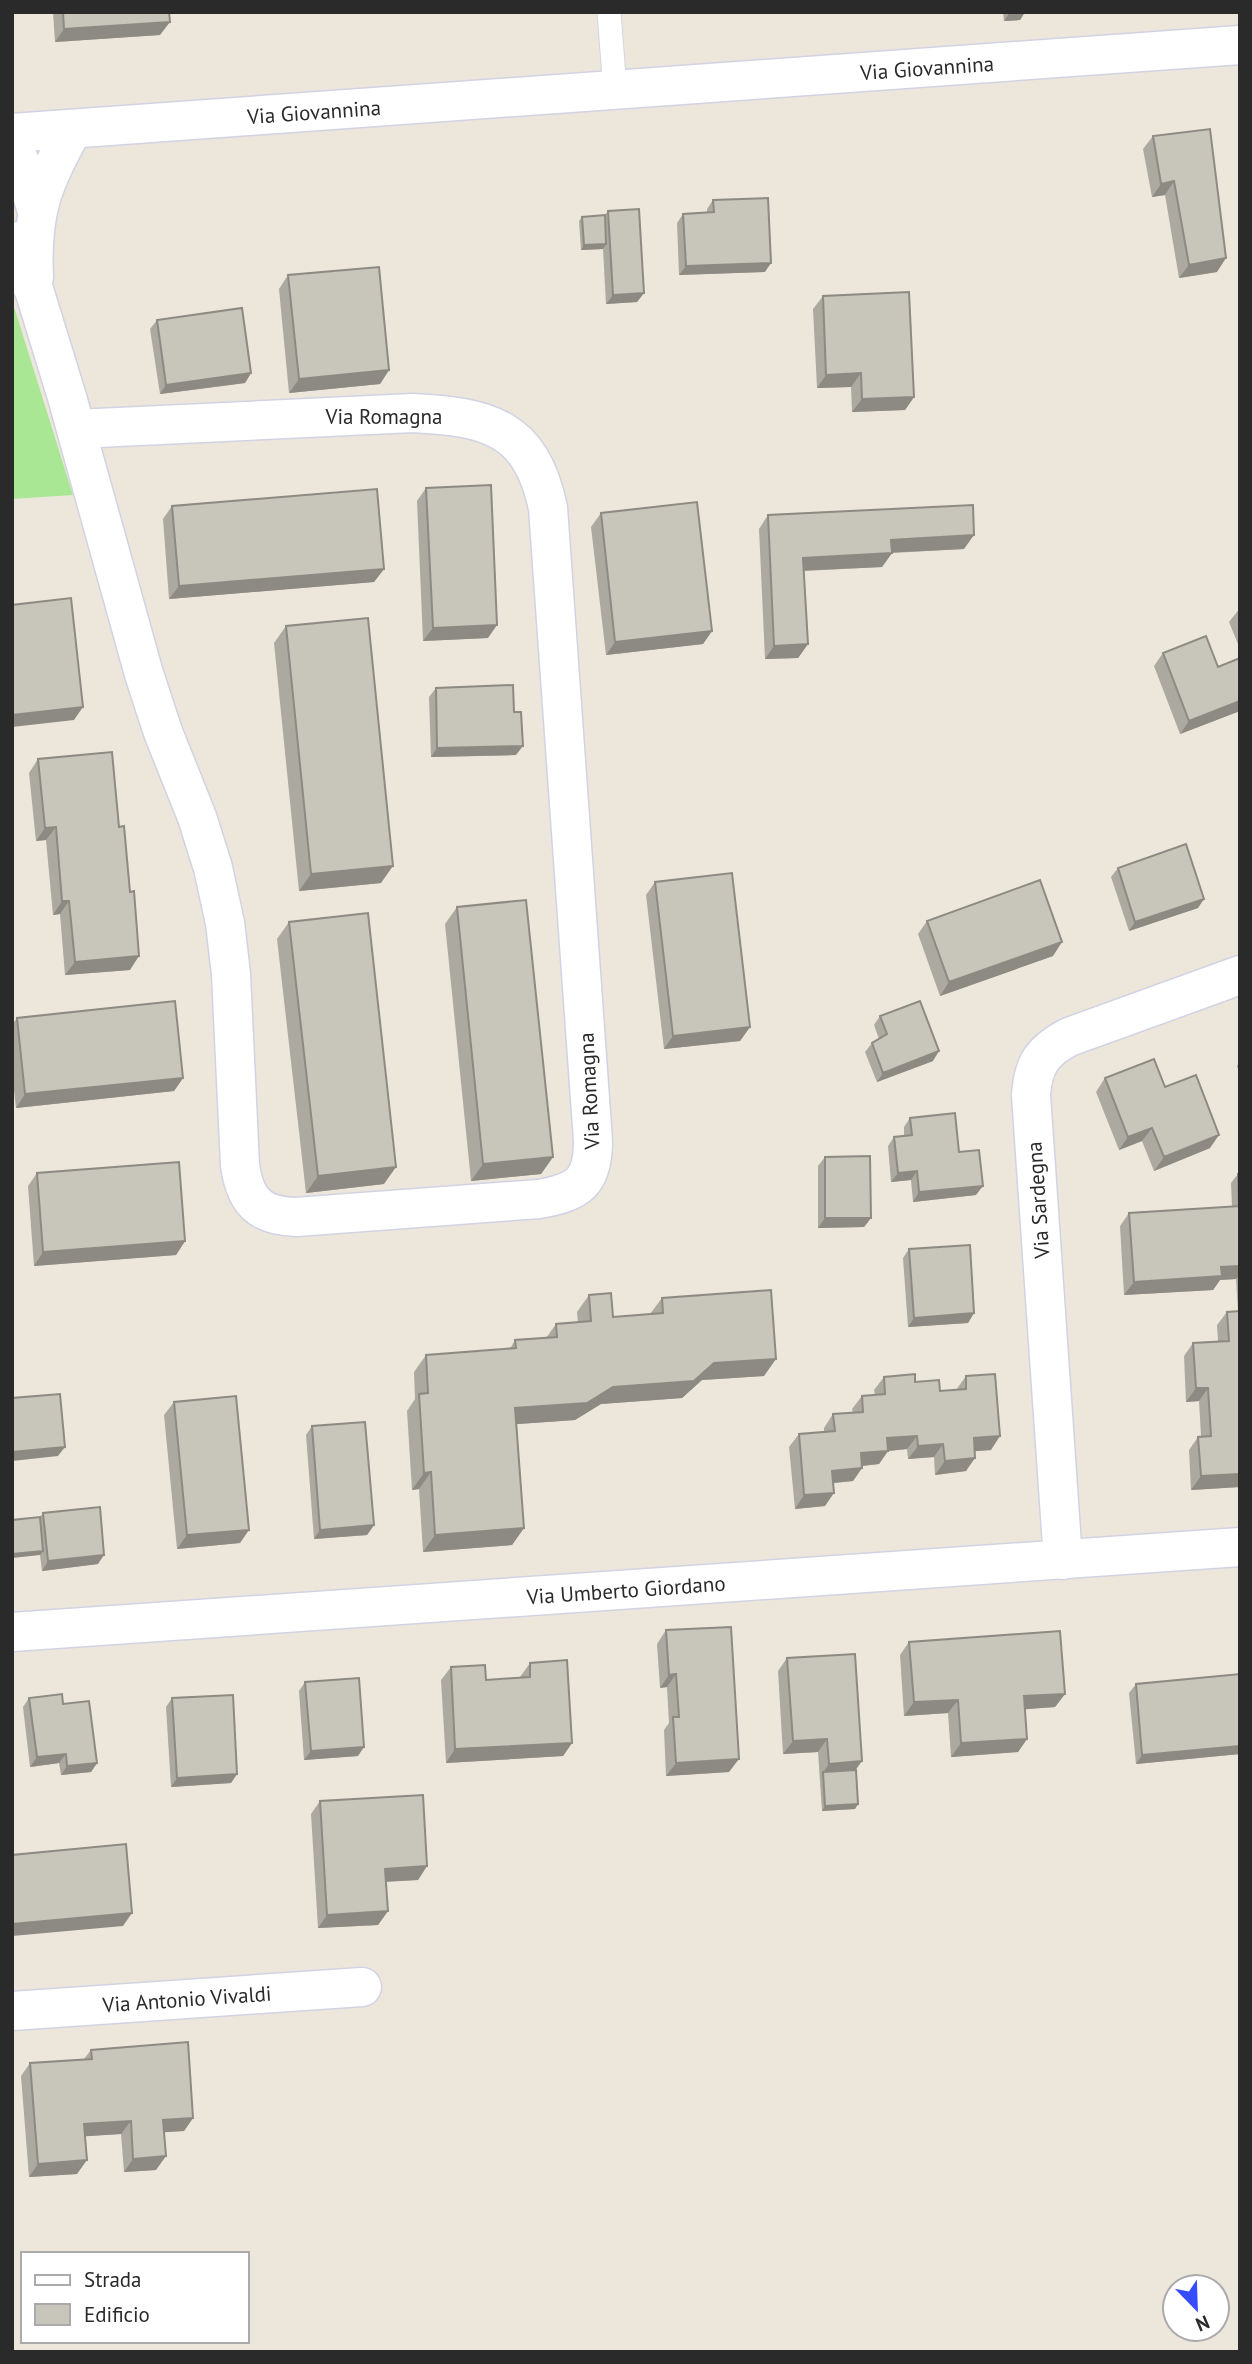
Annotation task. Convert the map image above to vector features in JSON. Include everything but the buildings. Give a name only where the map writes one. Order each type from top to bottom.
[{"type":"street","name":"Via Giovannina","points":[[12,134],[1240,46]]},
{"type":"street","name":"Via Romagna","points":[[35,293],[33,243],[37,211],[45,183],[74,129]]},
{"type":"street","name":"Via Romagna","points":[[12,146],[24,170],[37,211]]},
{"type":"street","name":"Via Romagna","points":[[12,241],[35,293],[76,429],[136,651],[214,868],[225,923],[231,974],[240,1165],[242,1182],[248,1195],[265,1211],[277,1217],[296,1217],[539,1199],[557,1196],[581,1185],[589,1174],[593,1159],[593,1142],[548,508],[541,483],[524,448],[513,437],[479,421],[458,416],[414,413],[76,429]]},
{"type":"street","name":"Via Sardegna","points":[[1063,1560],[1032,1078],[1045,1054],[1054,1045],[1069,1037],[1240,975]]},
{"type":"street","name":"Via Umberto Giordano","points":[[12,1633],[1240,1547]]},
{"type":"street","name":"Via Antonio Vivaldi","points":[[12,2011],[362,1987]]},
{"type":"lane","points":[[609,12],[615,90]]},
{"type":"green space","points":[[12,304],[15,310],[73,495],[12,499]]}]
